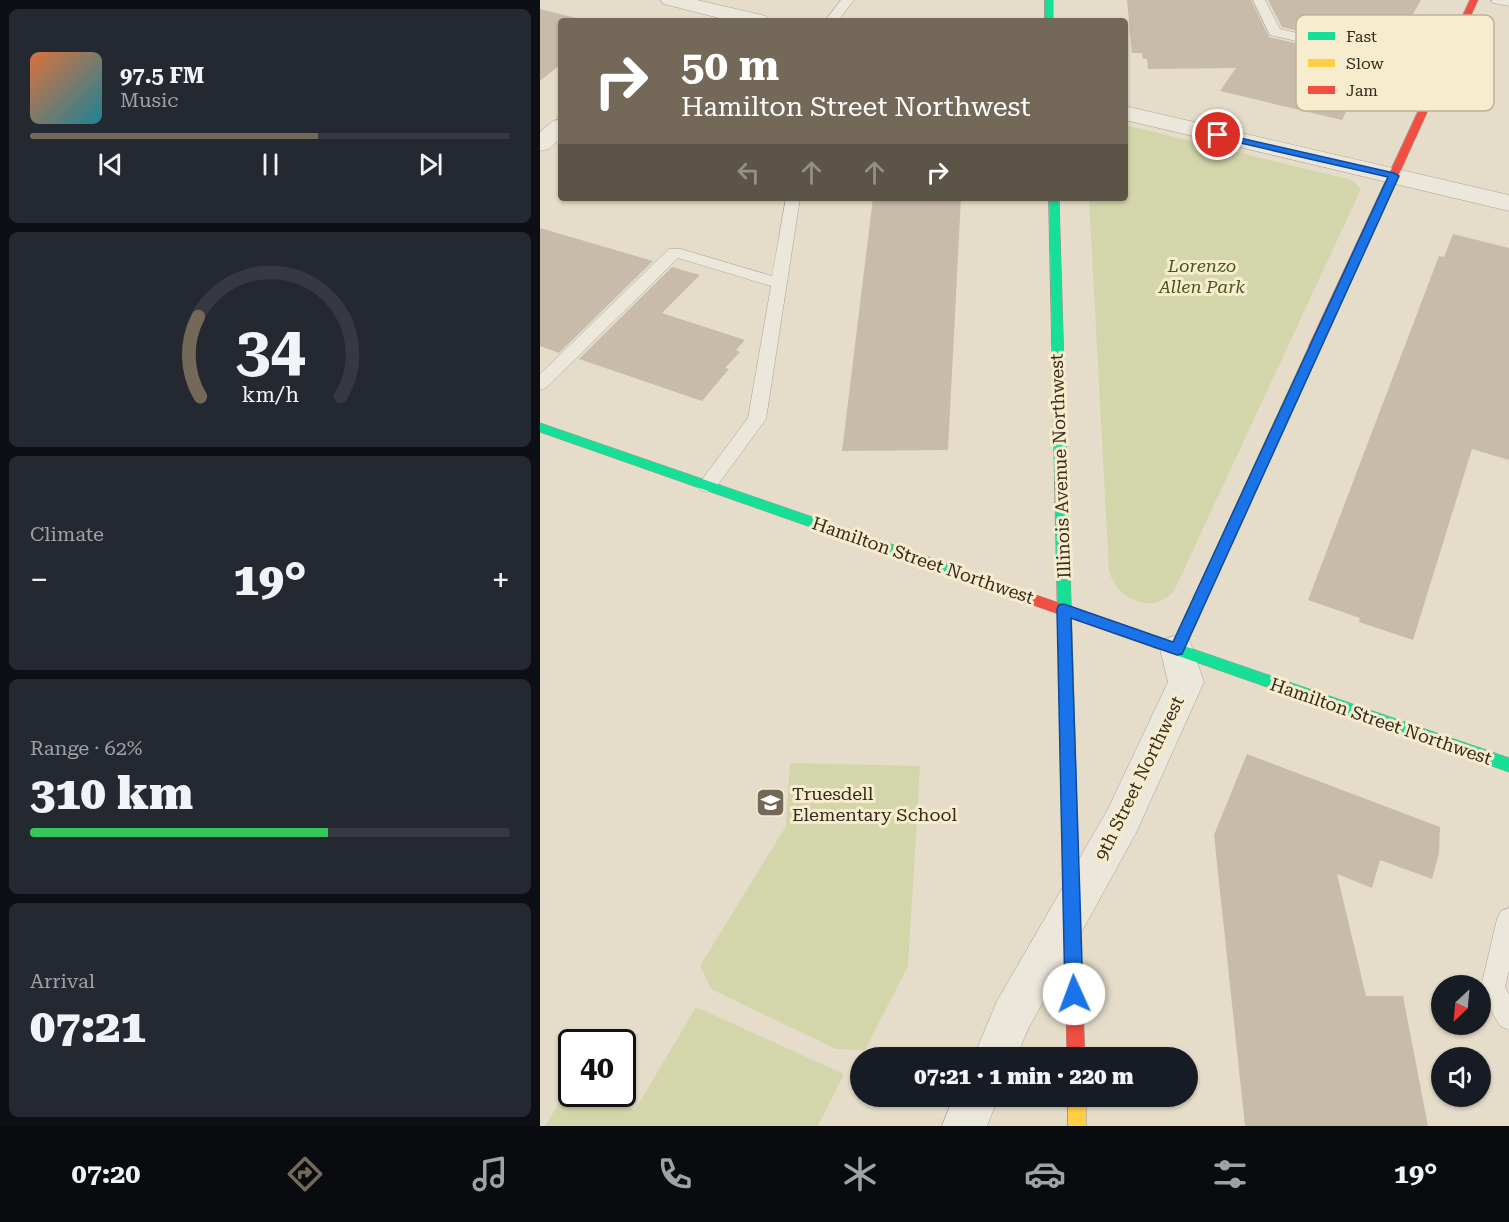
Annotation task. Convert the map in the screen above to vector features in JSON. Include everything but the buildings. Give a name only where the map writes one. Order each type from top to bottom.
[{"type":"street","points":[[671,0],[700,10],[742,18]]},
{"type":"street","points":[[1049,0],[1050,18]]},
{"type":"street","points":[[1467,15],[1474,0]]},
{"type":"street","points":[[1177,649],[1424,111]]},
{"type":"street","points":[[1128,114],[1509,203]]},
{"type":"street","points":[[540,144],[558,129]]},
{"type":"street","name":"Illinois Avenue Northwest","points":[[1054,201],[1076,1047]]},
{"type":"street","name":"Hamilton Street Northwest","points":[[540,427],[1177,649],[1508,761]]},
{"type":"street","name":"9th Street Northwest","points":[[999,1047],[1012,1016],[1122,821],[1186,682],[1177,649]]},
{"type":"street","points":[[964,1126],[972,1107]]},
{"type":"street","points":[[1077,1107],[1077,1126]]},
{"type":"lane","points":[[833,18],[848,0]]},
{"type":"lane","points":[[1259,0],[1275,32],[1296,37]]},
{"type":"lane","points":[[1497,0],[1509,2]]},
{"type":"lane","points":[[707,485],[757,418],[792,201]]},
{"type":"lane","points":[[540,384],[675,252],[778,283]]},
{"type":"lane","points":[[1509,919],[1492,989],[1509,1017]]},
{"type":"green space","name":"Lorenzo Allen Park","points":[[1128,126],[1352,180],[1361,189],[1174,591],[1156,602],[1136,601],[1119,589],[1109,570],[1089,201],[1128,201]]},
{"type":"green space","points":[[790,763],[920,766],[908,966],[867,1047],[836,1049],[711,989],[700,966],[786,826]]},
{"type":"green space","points":[[696,1007],[844,1074],[818,1126],[545,1126],[558,1105],[628,1107],[635,1110]]},
{"type":"traffic: fast","points":[[1049,0],[1049,18]]},
{"type":"traffic: fast","points":[[1054,201],[1065,634]]},
{"type":"traffic: fast","points":[[540,427],[961,574]]},
{"type":"traffic: fast","points":[[1158,643],[1509,765]]},
{"type":"traffic: slow","points":[[1177,649],[1315,346]]},
{"type":"traffic: slow","points":[[1065,634],[1073,952]]},
{"type":"traffic: slow","points":[[1077,1107],[1077,1126]]},
{"type":"traffic: jam","points":[[1467,15],[1474,0]]},
{"type":"traffic: jam","points":[[1315,346],[1423,111]]},
{"type":"traffic: jam","points":[[961,574],[1158,643]]},
{"type":"traffic: jam","points":[[1073,952],[1076,1047]]},
{"type":"place","name":"Truesdell Elementary School","points":[[771,803]]},
{"type":"route","points":[[1074,994],[1064,609],[1177,649],[1394,176],[1218,135]]}]
